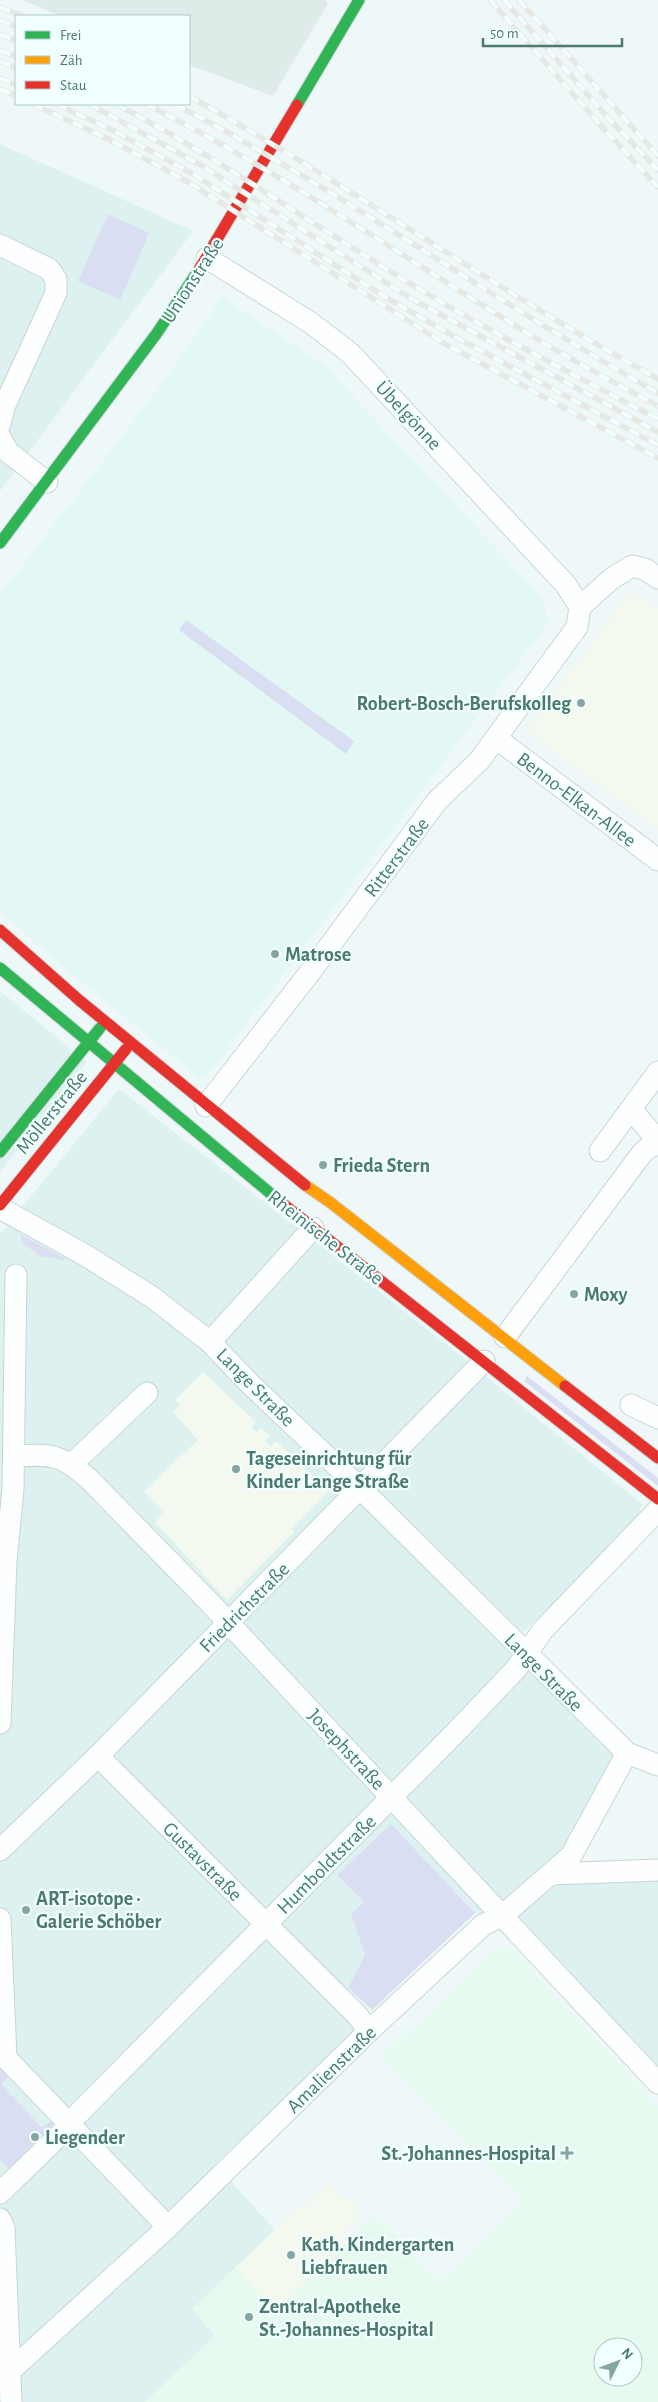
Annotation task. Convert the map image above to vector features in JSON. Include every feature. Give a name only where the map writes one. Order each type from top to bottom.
[{"type":"main road","name":"Unionstraße","points":[[0,543],[158,333],[207,258],[359,0]]},
{"type":"main road","name":"Rheinische Straße","points":[[0,930],[206,1106],[301,1183],[331,1202],[658,1499]]},
{"type":"main road","name":"Rheinische Straße","points":[[0,968],[313,1228],[493,1350],[658,1458]]},
{"type":"main road","name":"Möllerstraße","points":[[0,1152],[106,1021]]},
{"type":"main road","name":"Möllerstraße","points":[[0,1206],[132,1042]]},
{"type":"street","points":[[0,245],[49,269],[56,279],[56,293],[4,407],[0,436],[8,452],[47,482]]},
{"type":"street","name":"Übelgönne","points":[[207,258],[305,318],[350,353],[566,585],[580,607]]},
{"type":"street","points":[[580,607],[611,578],[632,566],[645,569],[658,578]]},
{"type":"street","name":"Ritterstraße","points":[[206,1106],[311,971],[437,801],[479,761],[577,627],[580,607]]},
{"type":"street","name":"Benno-Elkan-Allee","points":[[496,738],[658,860]]},
{"type":"street","points":[[600,1151],[658,1072]]},
{"type":"street","points":[[631,1109],[658,1143]]},
{"type":"street","name":"Friedrichstraße","points":[[0,1850],[98,1756],[361,1489],[493,1350],[643,1152],[658,1143]]},
{"type":"street","name":"Lange Straße","points":[[0,1206],[152,1298],[210,1342],[248,1382],[361,1489],[627,1753],[658,1765]]},
{"type":"street","points":[[210,1342],[313,1228]]},
{"type":"street","points":[[0,1723],[6,1561],[6,1494],[14,1456],[8,1312],[16,1274]]},
{"type":"street","points":[[72,1464],[147,1392]]},
{"type":"street","points":[[631,1405],[658,1418]]},
{"type":"street","name":"Josephstraße","points":[[14,1456],[56,1457],[72,1464],[228,1623],[658,2083]]},
{"type":"street","name":"Humboldtstraße","points":[[0,2193],[457,1731],[527,1655],[542,1631],[658,1510]]},
{"type":"street","name":"Amalienstraße","points":[[10,2371],[168,2227],[369,2031],[483,1925],[502,1916],[553,1874],[571,1856],[627,1753]]},
{"type":"street","name":"Gustavstraße","points":[[98,1756],[357,2014],[369,2031]]},
{"type":"street","points":[[553,1874],[658,1870]]},
{"type":"street","points":[[0,1919],[6,2058],[168,2227]]},
{"type":"street","points":[[0,2218],[4,2228],[11,2402]]},
{"type":"shaded area","points":[[22,0],[326,0],[328,4],[273,96],[190,65],[190,15],[58,15]]},
{"type":"shaded area","points":[[0,144],[193,231],[0,491]]},
{"type":"shaded area","points":[[108,214],[149,233],[120,300],[78,281]]},
{"type":"shaded area","points":[[222,297],[324,365],[542,597],[548,624],[203,1081],[54,960],[0,911],[0,595],[165,380]]},
{"type":"shaded area","name":"Robert-Bosch-Berufskolleg","points":[[632,589],[658,608],[658,830],[525,731]]},
{"type":"shaded area","points":[[186,620],[354,741],[346,754],[179,630]]},
{"type":"shaded area","points":[[0,991],[87,1062],[0,1172]]},
{"type":"shaded area","points":[[119,1089],[446,1344],[642,1504],[634,1525],[509,1646],[627,1748],[549,1876],[658,1872],[658,2077],[503,1912],[475,1913],[391,1824],[364,1902],[351,1914],[365,1955],[348,1988],[355,2034],[215,2164],[275,2230],[192,2309],[215,2336],[145,2402],[18,2402],[0,2214],[0,1234]]},
{"type":"shaded area","points":[[21,1235],[64,1258],[64,1260],[40,1256],[21,1242]]},
{"type":"shaded area","name":"Tageseinrichtung für Kinder Lange Straße","points":[[203,1372],[256,1422],[251,1427],[256,1432],[261,1428],[270,1436],[265,1441],[271,1446],[276,1441],[328,1491],[292,1529],[294,1532],[227,1600],[155,1522],[165,1512],[144,1491],[198,1440],[173,1412],[180,1405],[175,1400]]},
{"type":"shaded area","points":[[527,1376],[658,1478],[658,1486],[524,1381]]},
{"type":"shaded area","points":[[391,1824],[475,1913],[372,2010],[348,1988],[365,1955],[351,1914],[364,1902],[337,1875]]},
{"type":"shaded area","name":"St.-Johannes-Hospital","points":[[504,1948],[512,1950],[658,2107],[658,2402],[145,2402],[215,2336],[192,2309],[235,2268],[275,2310],[376,2215],[440,2282],[523,2200],[380,2058],[497,1950]]},
{"type":"shaded area","points":[[4,2066],[11,2074],[1,2084],[42,2128],[53,2119],[56,2122],[9,2168],[0,2160],[0,2067]]},
{"type":"shaded area","name":"Kath. Kindergarten Liebfrauen","points":[[328,2183],[344,2200],[348,2197],[358,2207],[354,2210],[360,2215],[340,2235],[347,2242],[275,2310],[235,2268],[301,2204],[304,2206]]},
{"type":"railway","points":[[490,0],[658,187]]},
{"type":"railway","points":[[504,0],[611,121],[658,170]]},
{"type":"railway","points":[[519,0],[658,156]]},
{"type":"railway","points":[[0,7],[20,15]]},
{"type":"railway","points":[[0,20],[15,27]]},
{"type":"railway","points":[[0,34],[15,41]]},
{"type":"railway","points":[[0,50],[15,57]]},
{"type":"railway","points":[[0,61],[15,68]]},
{"type":"railway","points":[[0,78],[15,85]]},
{"type":"railway","points":[[0,89],[15,96]]},
{"type":"railway","points":[[190,97],[307,165],[540,310],[658,379]]},
{"type":"railway","points":[[35,105],[108,139],[188,182],[445,344],[658,458]]},
{"type":"railway","points":[[58,105],[112,130],[193,174],[385,297],[459,339],[658,445]]},
{"type":"railway","points":[[91,105],[199,164],[412,299],[658,432]]},
{"type":"railway","points":[[118,105],[223,165],[361,253],[460,313],[658,419]]},
{"type":"railway","points":[[148,105],[288,183],[536,338],[658,406]]},
{"type":"railway","points":[[177,105],[358,209],[597,358],[658,393]]},
{"type":"traffic: fast","points":[[297,105],[359,0]]},
{"type":"traffic: fast","points":[[0,543],[157,333],[198,271]]},
{"type":"traffic: fast","points":[[0,968],[282,1203]]},
{"type":"traffic: fast","points":[[0,1152],[100,1028]]},
{"type":"traffic: slow","points":[[305,1185],[331,1203],[565,1386]]},
{"type":"traffic: jam","points":[[198,271],[297,105]]},
{"type":"traffic: jam","points":[[0,930],[79,1000],[305,1185]]},
{"type":"traffic: jam","points":[[0,1205],[126,1049]]},
{"type":"traffic: jam","points":[[282,1203],[658,1499]]},
{"type":"traffic: jam","points":[[565,1386],[658,1458]]},
{"type":"place","name":"Robert-Bosch-Berufskolleg","points":[[581,703]]},
{"type":"place","name":"Matrose","points":[[275,954]]},
{"type":"place","name":"Frieda Stern","points":[[323,1165]]},
{"type":"place","name":"Moxy","points":[[574,1294]]},
{"type":"place","name":"Tageseinrichtung für Kinder Lange Straße","points":[[236,1469]]},
{"type":"place","name":"ART-isotope · Galerie Schöber","points":[[26,1910]]},
{"type":"place","name":"Liegender","points":[[35,2137]]},
{"type":"place","name":"St.-Johannes-Hospital","points":[[567,2153]]},
{"type":"place","name":"Kath. Kindergarten Liebfrauen","points":[[291,2255]]},
{"type":"place","name":"Zentral-Apotheke St.-Johannes-Hospital","points":[[249,2317]]}]
